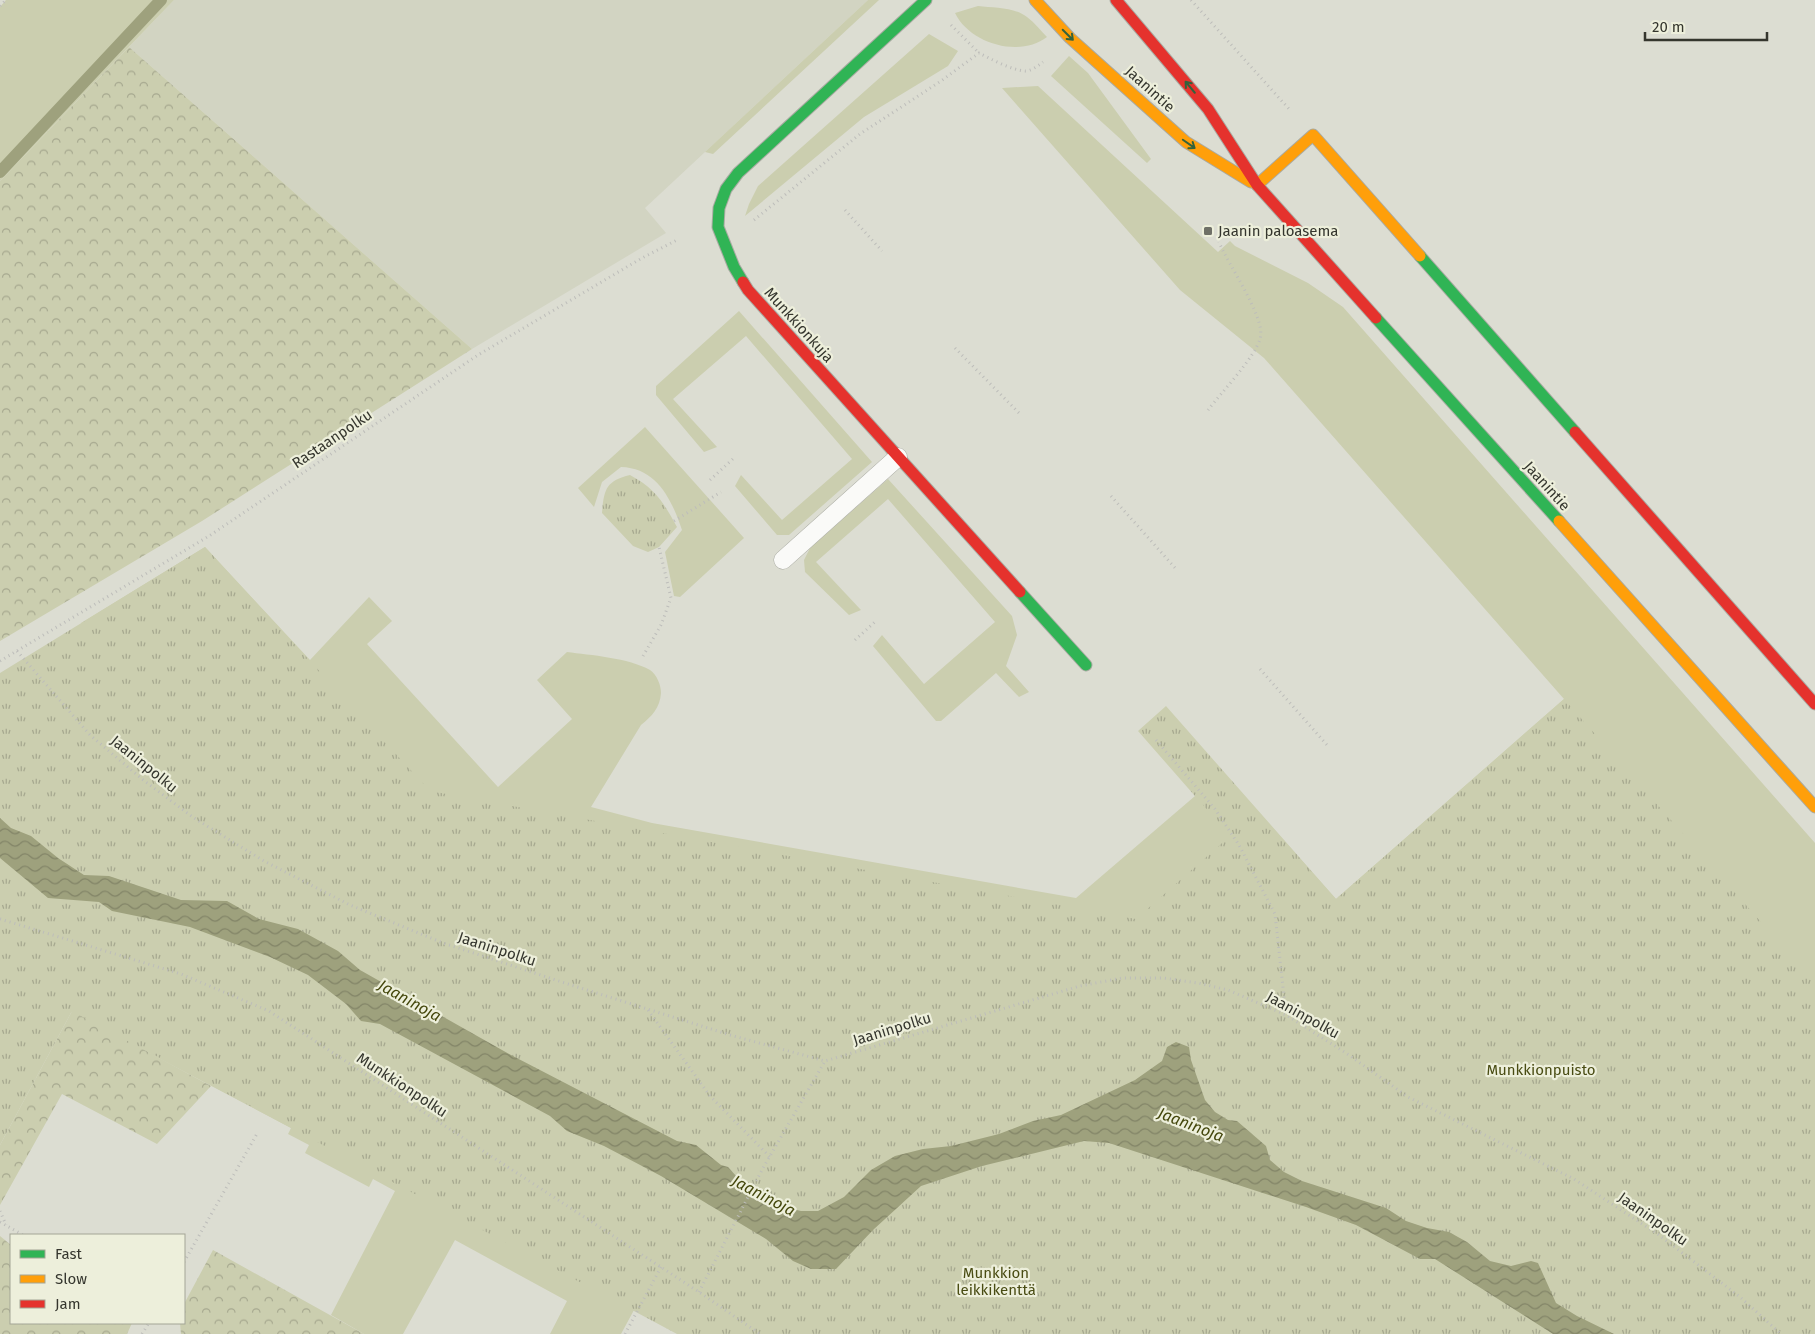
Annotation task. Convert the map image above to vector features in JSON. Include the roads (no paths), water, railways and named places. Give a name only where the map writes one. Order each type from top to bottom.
[{"type":"street","name":"Munkkionkuja","points":[[926,0],[738,173],[726,189],[719,208],[718,228],[734,267],[748,290],[1086,666]]},
{"type":"street","name":"Jaanintie","points":[[1035,0],[1070,38],[1186,142],[1257,185]]},
{"type":"street","name":"Jaanintie","points":[[1116,0],[1208,109],[1257,185],[1815,807]]},
{"type":"street","points":[[1257,185],[1313,135],[1815,704]]},
{"type":"lane","points":[[782,560],[898,457]]},
{"type":"water","name":"Jaaninoja","points":[[0,818],[11,828],[31,836],[58,858],[84,875],[109,876],[181,900],[227,901],[259,919],[298,929],[338,951],[360,970],[511,1055],[677,1141],[696,1145],[721,1165],[728,1167],[737,1177],[764,1190],[780,1206],[801,1211],[818,1211],[844,1197],[871,1170],[895,1156],[923,1149],[951,1146],[999,1134],[1033,1121],[1061,1115],[1135,1080],[1162,1061],[1167,1047],[1176,1042],[1189,1047],[1191,1060],[1205,1100],[1215,1112],[1228,1120],[1237,1121],[1266,1146],[1270,1160],[1284,1172],[1302,1181],[1386,1208],[1406,1221],[1427,1228],[1449,1232],[1467,1242],[1490,1261],[1511,1266],[1531,1261],[1538,1263],[1556,1303],[1577,1316],[1614,1334],[1553,1334],[1435,1259],[1420,1259],[1356,1225],[1109,1143],[1084,1141],[982,1166],[921,1186],[873,1230],[836,1269],[811,1269],[793,1261],[766,1239],[661,1176],[604,1146],[567,1131],[550,1116],[380,1024],[361,1021],[346,1004],[308,975],[270,957],[190,927],[112,911],[99,902],[48,898],[0,858]]},
{"type":"waterway","points":[[0,172],[161,0]]},
{"type":"place","name":"Jaanin paloasema","points":[[1208,231]]},
{"type":"park label","name":"Munkkionpuisto","points":[[1541,1070]]},
{"type":"park label","name":"Munkkion leikkikenttä","points":[[996,1282]]}]
